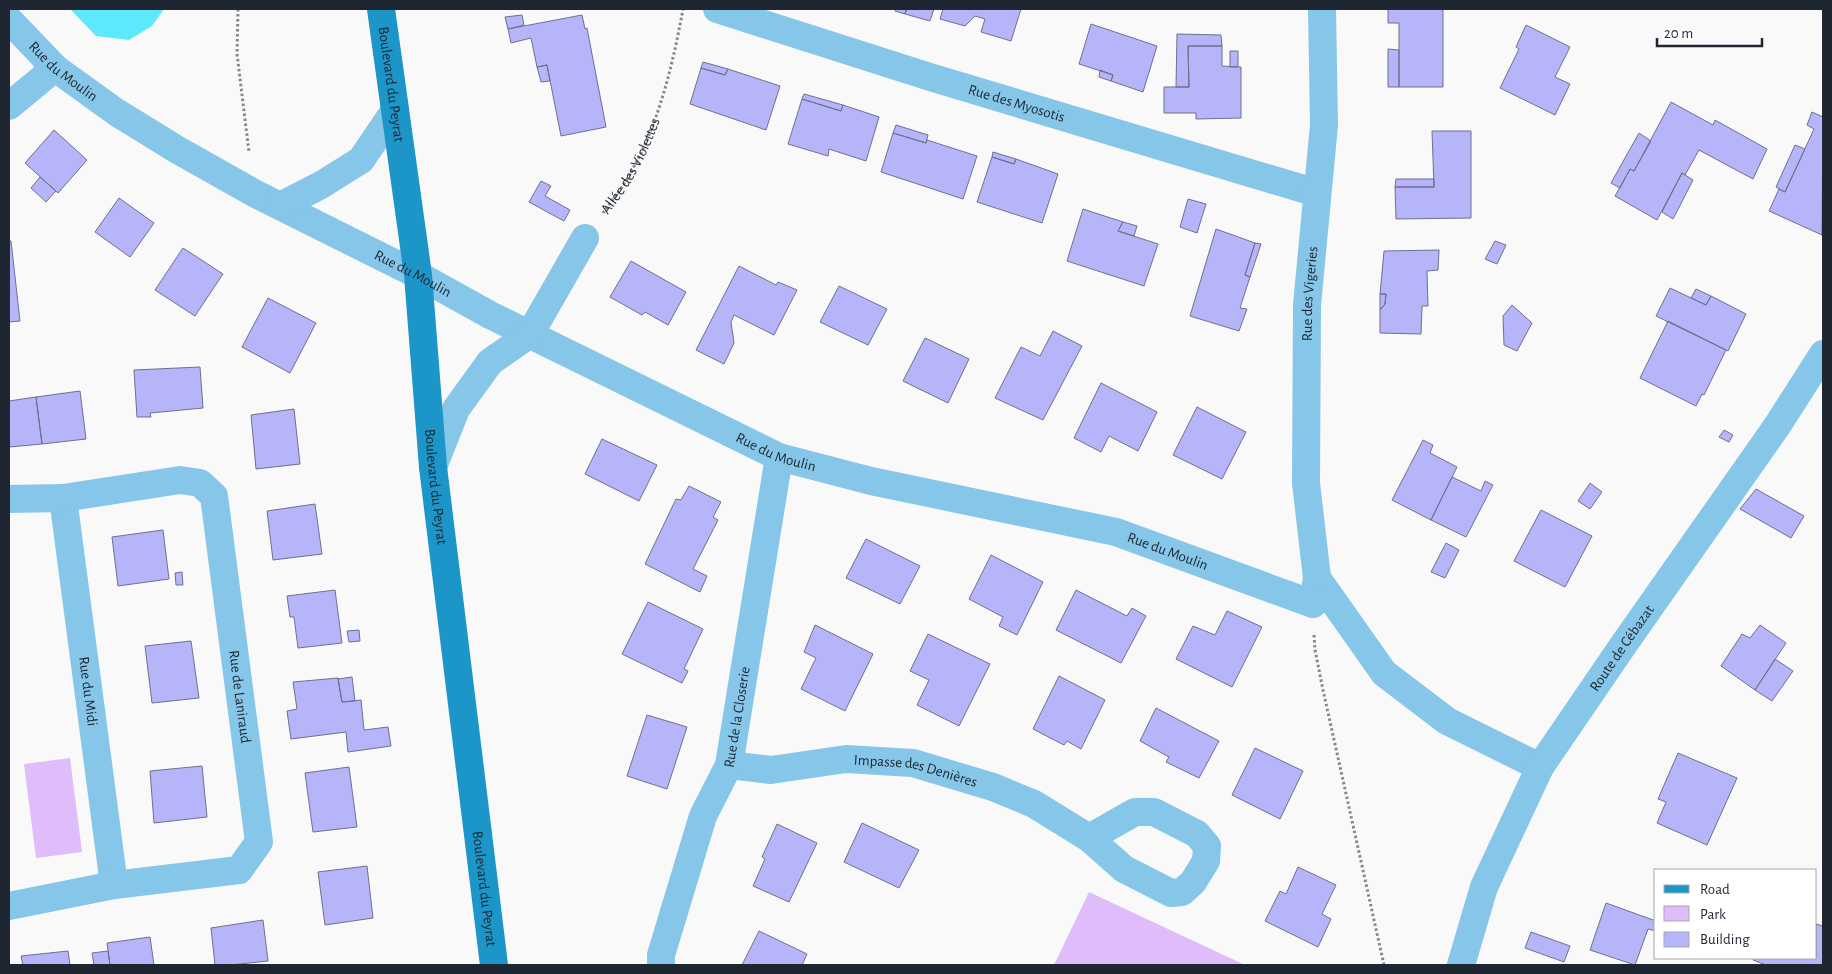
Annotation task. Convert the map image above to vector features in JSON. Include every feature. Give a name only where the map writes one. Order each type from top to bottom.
[{"type":"main road","name":"Boulevard du Peyrat","points":[[381,9],[418,275],[432,467],[494,965]]},
{"type":"street","name":"Rue des Myosotis","points":[[717,9],[930,77],[1317,193]]},
{"type":"street","name":"Rue des Vigeries","points":[[1317,578],[1306,482],[1307,305],[1324,125],[1322,9]]},
{"type":"street","name":"Rue du Moulin","points":[[9,20],[55,68],[116,112],[254,193],[418,275],[570,356],[779,458],[871,481],[1116,532],[1313,604]]},
{"type":"street","points":[[9,106],[55,68]]},
{"type":"street","points":[[280,206],[321,185],[361,160],[395,110]]},
{"type":"street","points":[[432,467],[456,409],[490,362],[530,334],[585,238]]},
{"type":"street","name":"Route de Cébazat","points":[[1461,965],[1484,887],[1540,768],[1777,426],[1823,354]]},
{"type":"street","name":"Rue de la Closerie","points":[[661,965],[661,955],[703,816],[730,764],[779,458]]},
{"type":"street","name":"Rue de Laniraud","points":[[9,499],[63,498],[180,480],[200,483],[214,496],[259,842],[239,870],[114,885],[9,906]]},
{"type":"street","name":"Rue du Midi","points":[[63,498],[114,885]]},
{"type":"street","points":[[1313,604],[1317,578]]},
{"type":"street","points":[[1317,578],[1384,674],[1448,721],[1540,768]]},
{"type":"street","name":"Impasse des Denières","points":[[730,764],[771,770],[846,759],[913,763],[992,787],[1034,804],[1089,838]]},
{"type":"path","points":[[238,9],[237,54],[254,193]]},
{"type":"path","name":"Allée des Violettes","points":[[585,238],[631,174],[651,132],[677,41],[683,9]]},
{"type":"path","points":[[1313,604],[1315,650],[1384,965]]},
{"type":"green space","points":[[70,758],[82,852],[36,858],[24,764]]},
{"type":"green space","points":[[1089,892],[1245,965],[1054,965]]},
{"type":"water","points":[[70,9],[164,9],[152,26],[129,40],[96,36]]},
{"type":"building","points":[[896,9],[907,9],[905,14],[895,11]]},
{"type":"building","points":[[906,9],[934,9],[930,21],[905,14]]},
{"type":"building","points":[[943,9],[1021,9],[1011,41],[981,32],[985,19],[975,16],[965,26],[940,19]]},
{"type":"building","points":[[1388,9],[1443,9],[1443,87],[1399,87],[1399,23],[1388,23]]},
{"type":"building","points":[[522,15],[524,25],[508,29],[505,17]]},
{"type":"building","points":[[582,15],[585,29],[587,28],[606,127],[561,136],[547,65],[537,67],[531,38],[511,43],[508,29]]},
{"type":"building","points":[[1091,24],[1157,46],[1143,92],[1111,81],[1113,75],[1079,64]]},
{"type":"building","points":[[1526,25],[1570,47],[1555,77],[1570,84],[1555,115],[1500,88],[1519,49],[1516,47]]},
{"type":"building","points":[[1177,34],[1221,35],[1222,46],[1188,46],[1189,87],[1176,87]]},
{"type":"building","points":[[1188,46],[1222,46],[1222,66],[1241,67],[1241,118],[1196,119],[1196,113],[1164,113],[1164,87],[1189,87]]},
{"type":"building","points":[[1388,49],[1399,50],[1399,87],[1388,87]]},
{"type":"building","points":[[1230,51],[1238,51],[1238,67],[1230,67]]},
{"type":"building","points":[[703,62],[728,69],[725,75],[701,68]]},
{"type":"building","points":[[547,65],[550,81],[541,82],[537,67]]},
{"type":"building","points":[[701,68],[725,75],[728,69],[780,86],[766,130],[690,104]]},
{"type":"building","points":[[1100,70],[1113,75],[1111,81],[1099,77]]},
{"type":"building","points":[[804,94],[843,105],[841,111],[802,99]]},
{"type":"building","points":[[802,99],[841,111],[843,105],[879,117],[866,161],[829,149],[828,156],[788,144]]},
{"type":"building","points":[[1671,102],[1713,125],[1715,120],[1767,149],[1753,179],[1699,150],[1685,175],[1682,173],[1657,220],[1615,196],[1630,169],[1634,171]]},
{"type":"building","points":[[1812,112],[1823,117],[1822,235],[1769,211],[1779,189],[1785,192],[1814,129],[1807,125]]},
{"type":"building","points":[[896,125],[928,135],[926,143],[893,133]]},
{"type":"building","points":[[54,130],[87,160],[58,193],[25,163]]},
{"type":"building","points":[[1432,131],[1471,131],[1471,218],[1396,219],[1395,187],[1434,187]]},
{"type":"building","points":[[893,133],[926,143],[927,140],[977,156],[963,199],[881,172]]},
{"type":"building","points":[[1639,133],[1651,141],[1634,171],[1630,169],[1620,188],[1611,183]]},
{"type":"building","points":[[1795,145],[1805,149],[1785,192],[1776,187]]},
{"type":"building","points":[[993,152],[1016,159],[1014,164],[992,157]]},
{"type":"building","points":[[992,157],[1014,164],[1016,159],[1058,174],[1042,223],[977,202]]},
{"type":"building","points":[[1682,173],[1693,180],[1673,219],[1662,212]]},
{"type":"building","points":[[40,177],[56,191],[46,202],[31,188]]},
{"type":"building","points":[[1396,179],[1434,179],[1434,187],[1395,187]]},
{"type":"building","points":[[541,181],[551,186],[545,196],[570,210],[564,221],[529,202]]},
{"type":"building","points":[[119,198],[154,223],[130,257],[95,232]]},
{"type":"building","points":[[1188,199],[1206,204],[1197,233],[1180,227]]},
{"type":"building","points":[[1083,209],[1123,222],[1118,231],[1158,244],[1144,286],[1067,261]]},
{"type":"building","points":[[1123,222],[1137,226],[1134,236],[1118,231]]},
{"type":"building","points":[[1216,229],[1255,243],[1245,275],[1250,277],[1240,308],[1247,309],[1239,331],[1190,316]]},
{"type":"building","points":[[9,241],[11,241],[20,321],[9,322]]},
{"type":"building","points":[[1495,241],[1506,245],[1497,264],[1485,259]]},
{"type":"building","points":[[1255,243],[1261,244],[1250,277],[1245,275]]},
{"type":"building","points":[[183,248],[223,274],[195,316],[155,290]]},
{"type":"building","points":[[1439,250],[1438,270],[1427,271],[1428,306],[1422,306],[1421,334],[1380,333],[1380,310],[1385,304],[1386,294],[1380,294],[1384,251]]},
{"type":"building","points":[[631,261],[686,292],[668,325],[645,312],[642,315],[610,297]]},
{"type":"building","points":[[739,266],[776,285],[778,282],[797,290],[774,335],[734,315],[731,322],[734,343],[724,364],[696,350]]},
{"type":"building","points":[[839,286],[887,309],[868,345],[820,322]]},
{"type":"building","points":[[1670,288],[1706,305],[1711,296],[1746,314],[1728,351],[1656,316]]},
{"type":"building","points":[[1696,289],[1711,296],[1706,305],[1691,298]]},
{"type":"building","points":[[1380,294],[1386,294],[1385,304],[1380,310]]},
{"type":"building","points":[[268,298],[316,323],[290,373],[242,347]]},
{"type":"building","points":[[1512,305],[1532,323],[1517,351],[1504,345],[1503,316]]},
{"type":"building","points":[[1668,321],[1726,350],[1704,395],[1702,394],[1696,406],[1640,378]]},
{"type":"building","points":[[1053,331],[1082,346],[1043,420],[995,398],[1021,347],[1040,356]]},
{"type":"building","points":[[925,338],[969,359],[948,403],[903,381]]},
{"type":"building","points":[[200,367],[203,408],[150,413],[151,417],[137,417],[134,370]]},
{"type":"building","points":[[1101,383],[1157,412],[1138,451],[1109,436],[1101,452],[1074,438]]},
{"type":"building","points":[[80,391],[86,439],[42,444],[36,397]]},
{"type":"building","points":[[36,397],[42,444],[9,447],[9,401]]},
{"type":"building","points":[[1197,407],[1246,432],[1222,479],[1173,455]]},
{"type":"building","points":[[294,409],[300,464],[256,469],[251,415]]},
{"type":"building","points":[[1724,430],[1733,435],[1729,442],[1719,437]]},
{"type":"building","points":[[602,439],[657,465],[639,501],[585,474]]},
{"type":"building","points":[[1423,440],[1433,445],[1430,453],[1457,467],[1431,520],[1392,500]]},
{"type":"building","points":[[1452,477],[1481,491],[1485,481],[1493,485],[1466,537],[1431,520]]},
{"type":"building","points":[[1590,483],[1602,492],[1590,509],[1578,501]]},
{"type":"building","points":[[689,486],[721,502],[713,517],[718,520],[693,569],[707,576],[700,592],[645,564],[676,499],[681,500]]},
{"type":"building","points":[[1756,489],[1804,516],[1791,538],[1740,509]]},
{"type":"building","points":[[315,504],[322,554],[273,560],[267,511]]},
{"type":"building","points":[[1541,510],[1592,536],[1565,587],[1514,561]]},
{"type":"building","points":[[163,530],[169,579],[118,586],[112,537]]},
{"type":"building","points":[[866,539],[920,566],[900,604],[846,578]]},
{"type":"building","points":[[1446,543],[1459,550],[1445,578],[1431,572]]},
{"type":"building","points":[[991,555],[1043,582],[1017,635],[999,626],[1003,617],[969,599]]},
{"type":"building","points":[[182,572],[183,585],[176,585],[175,573]]},
{"type":"building","points":[[335,590],[342,643],[298,648],[294,617],[290,617],[287,596]]},
{"type":"building","points":[[1076,590],[1127,616],[1132,608],[1146,616],[1121,663],[1056,630]]},
{"type":"building","points":[[648,602],[703,629],[684,669],[688,671],[682,683],[622,654]]},
{"type":"building","points":[[1227,611],[1262,627],[1232,687],[1176,659],[1193,626],[1215,635]]},
{"type":"building","points":[[815,625],[873,654],[845,711],[801,689],[816,658],[804,652]]},
{"type":"building","points":[[1760,625],[1786,643],[1755,690],[1721,666],[1742,634],[1750,638]]},
{"type":"building","points":[[359,630],[360,641],[349,642],[347,631]]},
{"type":"building","points":[[928,634],[990,664],[959,726],[917,705],[929,680],[910,671]]},
{"type":"building","points":[[191,641],[199,698],[152,703],[145,646]]},
{"type":"building","points":[[1775,659],[1793,671],[1772,701],[1755,690]]},
{"type":"building","points":[[1059,676],[1105,700],[1081,749],[1067,741],[1064,745],[1033,729]]},
{"type":"building","points":[[352,677],[355,701],[342,702],[338,679]]},
{"type":"building","points":[[338,678],[342,702],[361,700],[364,730],[388,727],[391,746],[348,752],[346,732],[291,739],[287,711],[297,709],[293,682]]},
{"type":"building","points":[[1156,708],[1219,741],[1199,778],[1166,762],[1169,757],[1140,741]]},
{"type":"building","points":[[647,715],[687,727],[667,789],[627,776]]},
{"type":"building","points":[[1255,748],[1303,771],[1280,819],[1232,795]]},
{"type":"building","points":[[1678,753],[1737,778],[1707,845],[1657,823],[1666,802],[1658,799]]},
{"type":"building","points":[[202,766],[207,817],[154,823],[150,771]]},
{"type":"building","points":[[349,767],[357,827],[313,832],[305,773]]},
{"type":"building","points":[[862,823],[919,850],[899,888],[844,862]]},
{"type":"building","points":[[777,824],[817,843],[789,902],[753,886],[765,859],[762,857]]},
{"type":"building","points":[[367,866],[373,918],[325,925],[318,872]]},
{"type":"building","points":[[1298,867],[1336,885],[1322,914],[1331,919],[1318,947],[1265,921],[1280,891],[1286,894]]},
{"type":"building","points":[[1606,903],[1654,920],[1654,930],[1648,929],[1635,965],[1590,950]]},
{"type":"building","points":[[263,920],[268,961],[215,965],[211,928]]},
{"type":"building","points":[[1817,924],[1823,926],[1823,965],[1766,965],[1753,960],[1817,959]]},
{"type":"building","points":[[759,931],[807,954],[802,965],[742,965]]},
{"type":"building","points":[[1531,932],[1570,946],[1564,962],[1525,948]]},
{"type":"building","points":[[150,937],[154,965],[110,965],[107,943]]},
{"type":"building","points":[[68,951],[70,965],[23,965],[21,956]]},
{"type":"building","points":[[108,951],[110,965],[94,965],[92,953]]}]
